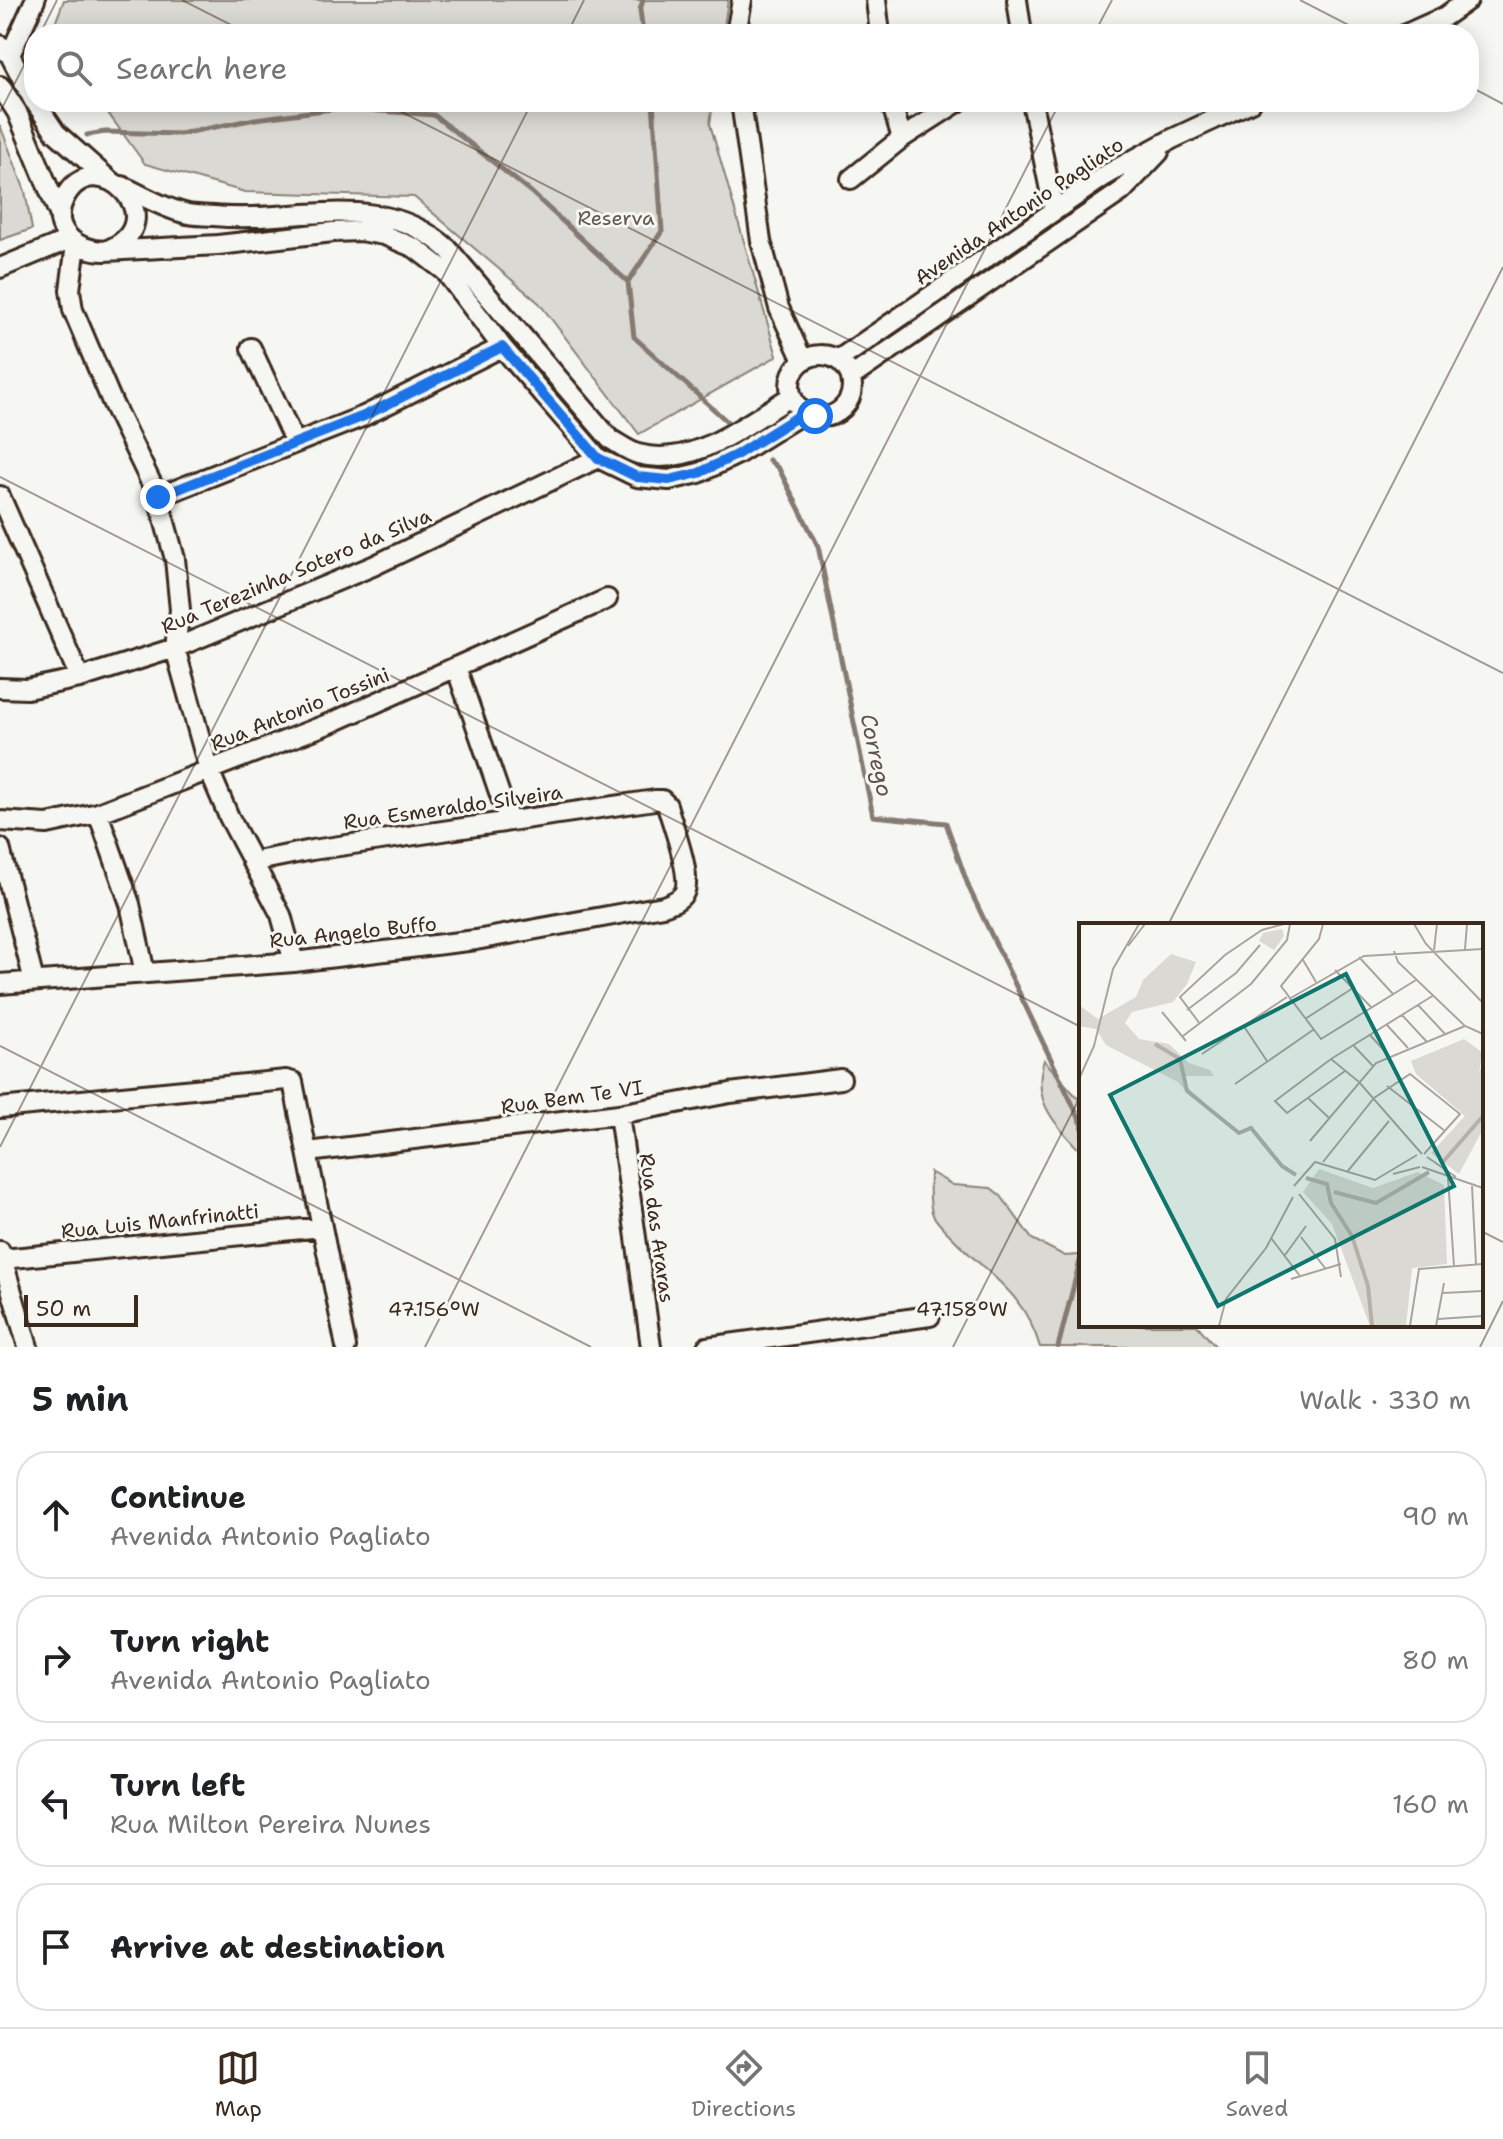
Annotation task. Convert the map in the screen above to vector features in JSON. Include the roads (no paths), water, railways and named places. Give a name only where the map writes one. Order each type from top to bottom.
[{"type":"street","points":[[24,83],[5,50],[35,0]]},
{"type":"street","points":[[738,24],[742,0]]},
{"type":"street","points":[[876,0],[879,24]]},
{"type":"street","points":[[1017,0],[1021,24]]},
{"type":"street","points":[[1428,24],[1468,0]]},
{"type":"street","points":[[0,86],[17,112],[63,228],[73,241],[92,251],[105,251],[218,245],[333,232],[360,231],[384,235],[415,248],[445,271],[502,347],[598,458],[637,477],[669,480],[699,473],[736,455],[805,412]]},
{"type":"street","points":[[42,112],[56,133],[114,182],[133,203],[132,227],[126,238],[105,251]]},
{"type":"street","points":[[742,112],[761,241],[779,308],[803,361]]},
{"type":"street","points":[[894,112],[902,138]]},
{"type":"street","points":[[851,179],[902,138],[942,112]]},
{"type":"street","points":[[1034,112],[1054,210]]},
{"type":"street","points":[[1172,139],[1230,112]]},
{"type":"street","name":"Avenida Antonio Pagliato","points":[[838,360],[1109,173],[1172,139]]},
{"type":"street","name":"Avenida Antonio Pagliato","points":[[851,377],[1122,191],[1172,139]]},
{"type":"street","points":[[60,216],[66,194],[85,180],[114,182],[183,213],[235,218],[362,212],[399,219],[431,233],[448,249],[610,439],[636,453],[662,457],[691,453],[792,396]]},
{"type":"street","points":[[0,268],[73,241]]},
{"type":"street","points":[[73,241],[70,290],[73,310],[113,404],[158,497],[175,559],[180,610],[175,648],[209,770],[252,862],[281,915],[294,962]]},
{"type":"street","points":[[158,497],[364,416],[502,347]]},
{"type":"street","points":[[251,348],[295,443]]},
{"type":"street","points":[[821,355],[838,360],[851,377],[850,398],[844,407],[826,417],[805,412],[792,396],[792,376],[803,361],[821,355]]},
{"type":"street","name":"Rua Terezinha Sotero da Silva","points":[[0,688],[27,689],[80,678],[175,648],[373,566],[598,458]]},
{"type":"street","points":[[0,496],[80,678]]},
{"type":"street","name":"Rua Antonio Tossini","points":[[0,821],[47,824],[98,813],[333,722],[607,599]]},
{"type":"street","points":[[456,667],[509,821]]},
{"type":"street","name":"Rua Esmeraldo Silveira","points":[[252,862],[312,850],[662,800],[667,805],[687,874]]},
{"type":"street","points":[[98,813],[130,904],[145,973]]},
{"type":"street","points":[[0,848],[34,981]]},
{"type":"street","name":"Rua Angelo Buffo","points":[[0,984],[294,962],[476,940],[663,906],[678,900],[686,890],[687,874]]},
{"type":"street","name":"Rua Bem Te VI","points":[[308,1152],[619,1114],[730,1093],[841,1079]]},
{"type":"street","points":[[0,1108],[293,1082],[346,1347]]},
{"type":"street","name":"Rua das Araras","points":[[619,1114],[651,1347]]},
{"type":"street","name":"Rua Luis Manfrinatti","points":[[1,1255],[322,1227]]},
{"type":"street","points":[[1,1255],[28,1347]]},
{"type":"street","points":[[707,1347],[930,1316]]},
{"type":"waterway","name":"Corrego","points":[[642,24],[640,10],[643,0]]},
{"type":"waterway","points":[[87,135],[105,132],[180,134],[309,112]]},
{"type":"waterway","points":[[394,112],[434,115],[531,192],[628,282]]},
{"type":"waterway","name":"Corrego","points":[[654,112],[662,231],[628,282],[634,337],[731,425]]},
{"type":"waterway","name":"Corrego","points":[[769,460],[779,469],[818,546],[873,816],[946,823],[969,888],[1079,1118]]},
{"type":"waterway","name":"Corrego","points":[[1058,1347],[1079,1265]]},
{"type":"park label","name":"Reserva","points":[[616,218]]}]
